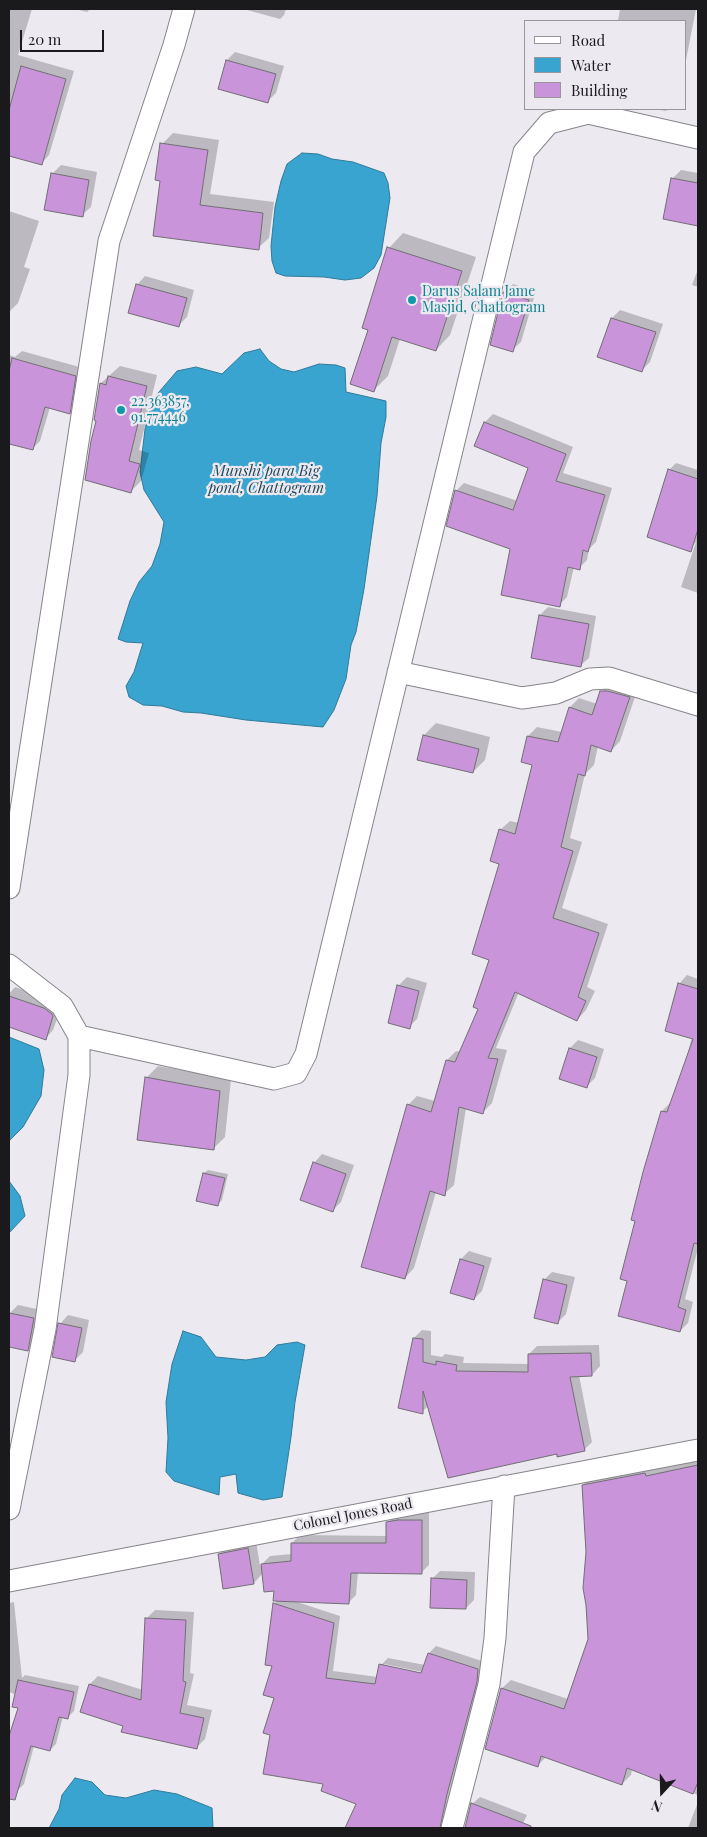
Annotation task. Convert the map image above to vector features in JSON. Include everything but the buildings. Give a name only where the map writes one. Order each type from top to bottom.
[{"type":"street","points":[[9,888],[109,241],[174,45],[184,9]]},
{"type":"street","points":[[79,1036],[274,1079],[296,1073],[306,1054],[524,152],[549,123],[588,114],[698,138]]},
{"type":"street","points":[[398,672],[522,698],[556,693],[590,678],[609,678],[698,705]]},
{"type":"street","points":[[9,966],[62,1006],[79,1036],[78,1075],[45,1329],[9,1509]]},
{"type":"street","name":"Colonel Jones Road","points":[[9,1580],[698,1450]]},
{"type":"street","points":[[452,1828],[489,1684],[495,1638],[504,1486]]},
{"type":"water","points":[[302,153],[318,154],[332,159],[353,162],[384,173],[388,183],[390,198],[381,255],[374,268],[361,278],[345,280],[324,277],[285,276],[276,273],[272,261],[271,246],[275,207],[287,164]]},
{"type":"water","name":"Munshi para Big pond, Chattogram","points":[[260,349],[269,361],[281,369],[294,372],[319,364],[336,365],[345,368],[346,392],[386,401],[386,417],[381,443],[377,496],[356,632],[351,645],[346,679],[334,710],[323,727],[246,720],[183,712],[162,706],[143,705],[129,697],[126,686],[134,672],[143,643],[126,642],[118,639],[130,601],[139,582],[152,566],[160,544],[164,522],[144,490],[140,472],[145,429],[153,399],[177,371],[196,367],[222,374],[244,353]]},
{"type":"water","points":[[9,1037],[39,1049],[44,1070],[41,1096],[23,1127],[9,1141]]},
{"type":"water","points":[[9,1181],[20,1196],[25,1216],[9,1233]]},
{"type":"water","points":[[183,1331],[201,1337],[216,1357],[246,1360],[265,1357],[277,1345],[297,1342],[305,1345],[282,1497],[263,1500],[238,1493],[236,1474],[220,1477],[219,1495],[174,1481],[166,1472],[168,1438],[166,1402],[172,1364]]},
{"type":"water","points":[[75,1778],[92,1782],[105,1795],[126,1798],[154,1790],[177,1794],[212,1808],[213,1828],[49,1828],[59,1809],[62,1795]]},
{"type":"place","name":"Darus Salam Jame Masjid, Chattogram","points":[[412,300]]},
{"type":"place","name":"22.363857, 91.774446","points":[[121,410]]}]
